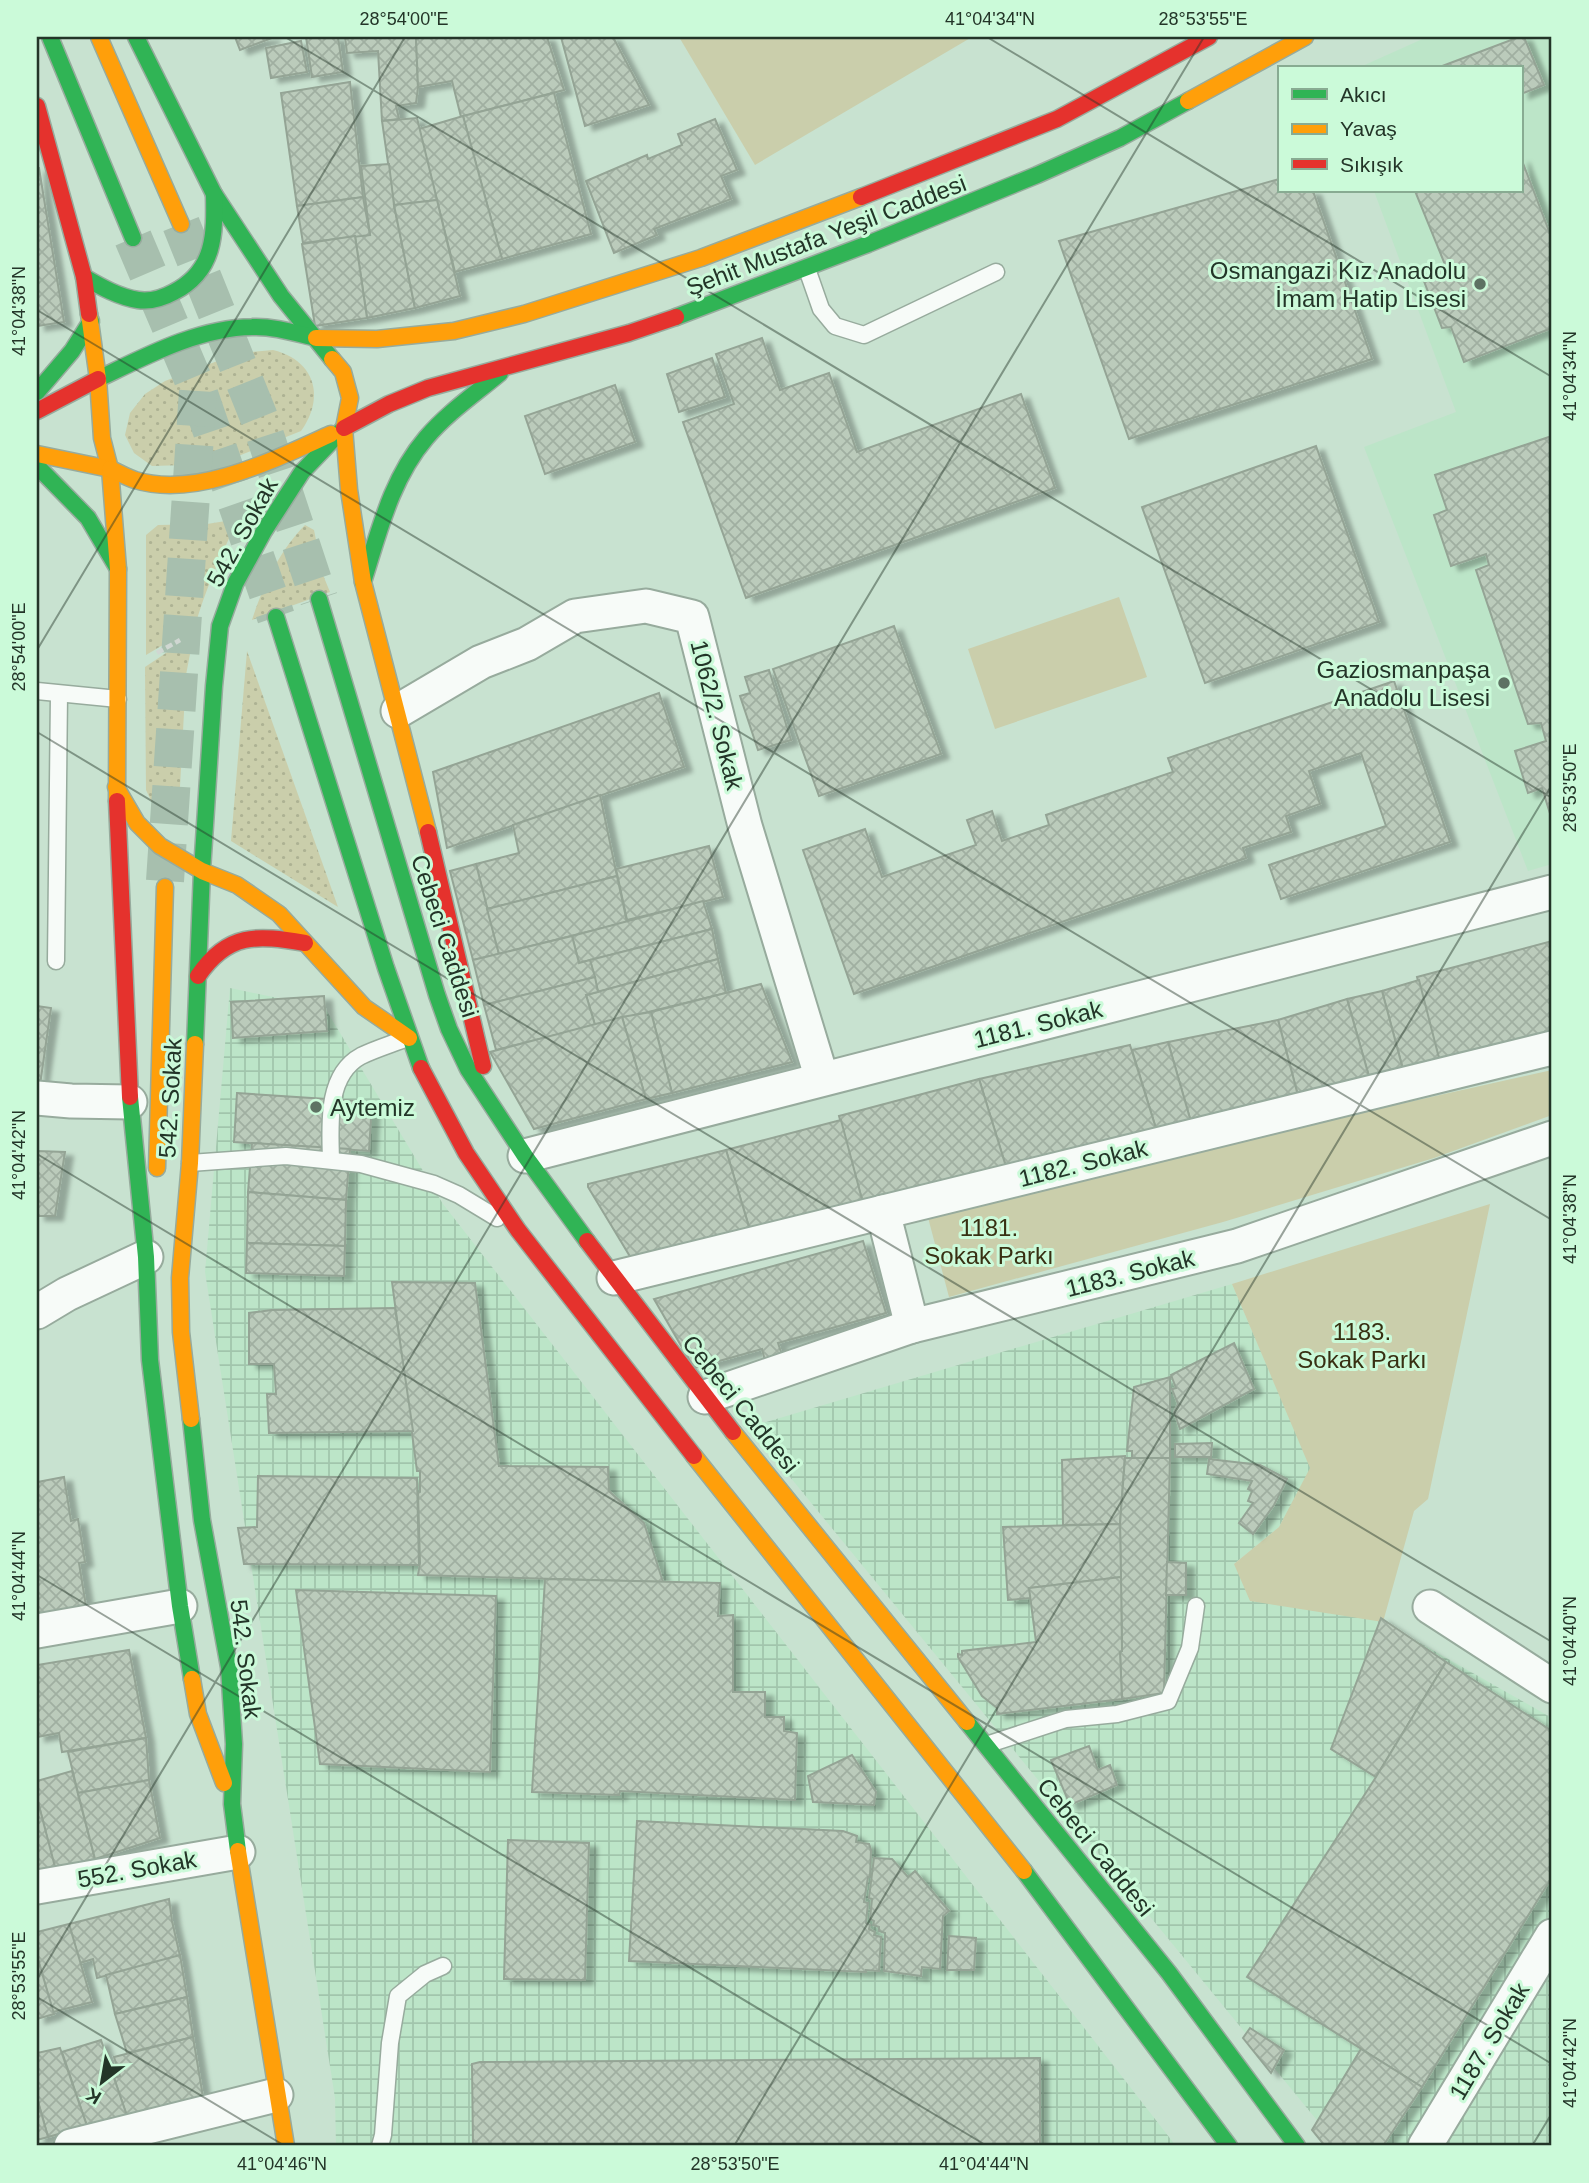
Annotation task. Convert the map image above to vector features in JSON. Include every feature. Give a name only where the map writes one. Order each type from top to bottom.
[{"type":"main road","points":[[50,37],[133,238]]},
{"type":"main road","points":[[99,37],[181,224]]},
{"type":"main road","points":[[136,37],[214,194],[281,296],[343,372],[350,398],[344,428],[349,489],[363,582],[398,710],[467,989],[492,1106]]},
{"type":"main road","name":"Şehit Mustafa Yeşil Caddesi","points":[[37,411],[98,379],[198,337],[236,329],[272,327],[316,338],[377,339],[454,331],[524,314],[701,258],[935,169],[1057,119],[1209,37]]},
{"type":"main road","name":"Şehit Mustafa Yeşil Caddesi","points":[[344,428],[389,404],[428,388],[629,333],[709,306],[1024,181],[1120,138],[1306,37]]},
{"type":"main road","name":"542. Sokak","points":[[37,106],[83,277],[98,379],[102,438],[110,469],[118,569],[116,787],[130,1102],[146,1257],[150,1360],[180,1606],[198,1714],[232,1804]]},
{"type":"main road","points":[[83,277],[138,300],[155,300],[181,290],[199,273],[210,251],[215,234],[214,194]]},
{"type":"main road","points":[[37,392],[72,351],[91,321]]},
{"type":"main road","points":[[363,582],[390,500],[425,439],[510,364]]},
{"type":"main road","points":[[37,454],[110,469],[144,484],[167,486],[194,483],[255,465],[344,428]]},
{"type":"main road","name":"542. Sokak","points":[[286,2146],[232,1804],[234,1744],[229,1667],[202,1520],[181,1332],[180,1278],[190,1163],[202,871],[220,626],[235,584],[264,531],[302,472],[344,428]]},
{"type":"main road","points":[[37,466],[88,518],[118,569]]},
{"type":"main road","name":"Cebeci Caddesi","points":[[320,599],[437,995],[468,1069],[524,1156],[705,1397],[1169,1973],[1297,2146]]},
{"type":"main road","points":[[276,617],[409,1038],[424,1076],[466,1153],[518,1230],[785,1572],[1017,1862],[1229,2146]]},
{"type":"main road","points":[[116,787],[137,822],[160,846],[202,871],[237,885],[279,914],[364,1007],[409,1038]]},
{"type":"main road","points":[[146,1257],[156,1193],[165,887]]},
{"type":"main road","points":[[198,976],[215,953],[230,944],[251,939],[283,939],[305,943]]},
{"type":"street","name":"1062/2. Sokak","points":[[398,710],[481,662],[527,644],[575,616],[646,606],[692,617],[745,826],[822,1079]]},
{"type":"street","name":"1181. Sokak","points":[[524,1156],[1552,892]]},
{"type":"street","name":"1182. Sokak","points":[[614,1278],[1552,1048]]},
{"type":"street","points":[[37,1098],[130,1102]]},
{"type":"street","name":"1183. Sokak","points":[[705,1397],[912,1326],[1237,1247],[1552,1138]]},
{"type":"street","points":[[883,1212],[912,1326]]},
{"type":"street","points":[[37,1312],[66,1294],[146,1257]]},
{"type":"street","points":[[37,1632],[180,1606]]},
{"type":"street","points":[[1430,1607],[1552,1686]]},
{"type":"street","name":"552. Sokak","points":[[37,1887],[238,1852]]},
{"type":"street","name":"1187. Sokak","points":[[1425,2146],[1552,1936]]},
{"type":"street","points":[[71,2146],[276,2095]]},
{"type":"lane","points":[[807,269],[821,309],[835,326],[864,335],[996,272]]},
{"type":"lane","points":[[37,691],[118,699]]},
{"type":"lane","points":[[57,961],[59,694]]},
{"type":"lane","points":[[331,1159],[330,1121],[339,1077],[359,1057],[409,1038]]},
{"type":"lane","points":[[190,1163],[286,1156],[362,1164],[434,1184],[459,1195],[518,1230]]},
{"type":"lane","points":[[985,1745],[1066,1719],[1117,1714],[1168,1701],[1190,1648],[1196,1606]]},
{"type":"lane","points":[[380,2146],[390,2043],[398,1996],[425,1973],[443,1966]]},
{"type":"shaded area","points":[[1427,37],[1552,37],[1552,864],[1528,871],[1364,447],[1456,412],[1374,192],[1522,192],[1522,66],[1362,66]]},
{"type":"shaded area","points":[[230,988],[325,1008],[443,1204],[1176,2146],[336,2146],[335,2098],[205,1272]]},
{"type":"shaded area","points":[[1232,1284],[1311,1468],[1279,1527],[1234,1564],[1383,1622],[1552,1718],[1552,2146],[1338,2146],[749,1427]]},
{"type":"green space","points":[[679,37],[972,37],[755,165]]},
{"type":"green space","points":[[273,350],[298,362],[312,381],[313,405],[301,431],[218,464],[152,466],[134,453],[125,435],[130,413],[145,394],[165,381],[220,360]]},
{"type":"green space","points":[[232,520],[235,526],[203,600],[195,626],[146,655],[146,535],[158,525],[207,524]]},
{"type":"green space","points":[[305,525],[314,530],[323,575],[330,592],[252,620],[273,569]]},
{"type":"green space","points":[[1119,597],[1147,677],[995,729],[968,649]]},
{"type":"green space","points":[[193,638],[186,675],[178,824],[165,821],[157,813],[146,790],[145,667]]},
{"type":"green space","points":[[247,651],[338,907],[231,841]]},
{"type":"green space","name":"1181. Sokak Parkı","points":[[1552,1070],[1552,1115],[1434,1158],[1223,1222],[949,1297],[926,1210]]},
{"type":"green space","name":"1183. Sokak Parkı","points":[[1490,1204],[1428,1499],[1414,1511],[1383,1622],[1250,1601],[1234,1564],[1279,1527],[1310,1468],[1232,1284]]},
{"type":"building","points":[[235,37],[272,37],[272,38],[240,50]]},
{"type":"building","points":[[306,37],[338,37],[343,72],[312,77]]},
{"type":"building","points":[[345,37],[416,37],[416,103],[396,106],[399,119],[382,121],[378,51],[347,53]]},
{"type":"building","points":[[416,37],[547,37],[564,90],[461,117],[452,81],[418,87]]},
{"type":"building","points":[[561,37],[613,37],[649,105],[585,126]]},
{"type":"building","points":[[1524,37],[1544,85],[1522,94],[1522,66],[1442,66]]},
{"type":"building","points":[[301,41],[307,72],[271,78],[266,48]]},
{"type":"building","points":[[350,82],[363,197],[297,206],[281,93]]},
{"type":"building","points":[[554,93],[591,234],[502,259],[463,116]]},
{"type":"building","points":[[463,116],[502,259],[455,272],[419,129]]},
{"type":"building","points":[[417,118],[437,200],[394,205],[382,121]]},
{"type":"building","points":[[715,119],[737,170],[721,176],[731,199],[654,229],[657,235],[614,253],[586,181],[647,155],[648,159],[682,145],[678,134]]},
{"type":"building","points":[[1522,161],[1552,239],[1552,328],[1464,362],[1451,327],[1442,328],[1422,276],[1446,267],[1415,192],[1522,192]]},
{"type":"building","points":[[389,164],[394,205],[415,308],[367,318],[355,236],[370,235],[361,166]]},
{"type":"building","points":[[37,168],[64,322],[37,326]]},
{"type":"building","points":[[1278,179],[1278,192],[1313,192],[1372,359],[1129,439],[1059,241]]},
{"type":"building","points":[[363,197],[370,235],[303,243],[297,206]]},
{"type":"building","points":[[437,200],[460,296],[415,308],[394,205]]},
{"type":"building","points":[[355,236],[367,318],[315,326],[302,244]]},
{"type":"building","points":[[762,338],[780,390],[829,373],[857,452],[1021,394],[1055,488],[746,598],[683,422],[734,404],[716,354]]},
{"type":"building","points":[[712,358],[725,397],[679,412],[667,374]]},
{"type":"building","points":[[615,385],[635,442],[545,474],[525,416]]},
{"type":"building","points":[[1552,436],[1552,820],[1542,788],[1528,793],[1515,751],[1546,741],[1541,723],[1528,724],[1476,570],[1489,565],[1486,554],[1451,566],[1434,515],[1447,510],[1435,475]]},
{"type":"building","points":[[1316,446],[1379,622],[1205,683],[1142,507]]},
{"type":"building","points":[[894,626],[941,754],[819,796],[773,669]]},
{"type":"building","points":[[769,670],[791,740],[758,750],[740,696],[750,693],[745,677]]},
{"type":"building","points":[[1394,681],[1450,842],[1281,899],[1269,865],[1386,826],[1361,753],[1309,771],[1320,804],[1286,816],[1291,832],[1243,848],[1246,858],[854,994],[803,850],[865,829],[882,877],[976,845],[967,820],[992,811],[1002,841],[1049,825],[1046,815],[1173,772],[1168,758]]},
{"type":"building","points":[[659,693],[684,767],[447,848],[433,772]]},
{"type":"building","points":[[600,795],[617,876],[487,909],[476,864],[519,853],[513,825]]},
{"type":"building","points":[[709,846],[723,897],[627,920],[616,869]]},
{"type":"building","points":[[476,864],[499,954],[473,960],[450,871]]},
{"type":"building","points":[[617,876],[627,922],[499,954],[487,909]]},
{"type":"building","points":[[703,901],[712,929],[579,963],[572,936]]},
{"type":"building","points":[[712,929],[718,959],[598,992],[590,960]]},
{"type":"building","points":[[572,936],[579,963],[590,960],[595,977],[484,1005],[473,960]]},
{"type":"building","points":[[1552,941],[1552,1039],[1441,1066],[1417,977]]},
{"type":"building","points":[[718,959],[726,993],[595,1025],[586,995]]},
{"type":"building","points":[[595,977],[598,992],[586,995],[595,1025],[496,1050],[484,1005]]},
{"type":"building","points":[[1419,980],[1441,1066],[1405,1077],[1382,991]]},
{"type":"building","points":[[761,984],[792,1062],[672,1093],[651,1012]]},
{"type":"building","points":[[1382,991],[1405,1077],[1372,1087],[1347,999]]},
{"type":"building","points":[[324,996],[327,1031],[233,1038],[231,1002]]},
{"type":"building","points":[[1347,999],[1372,1087],[1301,1107],[1278,1020]]},
{"type":"building","points":[[37,1006],[51,1008],[40,1085],[37,1085]]},
{"type":"building","points":[[651,1012],[672,1093],[646,1099],[622,1017]]},
{"type":"building","points":[[622,1017],[646,1099],[534,1129],[490,1052]]},
{"type":"building","points":[[1278,1020],[1301,1107],[1193,1129],[1168,1042]]},
{"type":"building","points":[[1168,1042],[1193,1129],[1158,1135],[1132,1050]]},
{"type":"building","points":[[1130,1045],[1158,1135],[1007,1170],[979,1079]]},
{"type":"building","points":[[979,1079],[1007,1170],[864,1207],[839,1116]]},
{"type":"building","points":[[237,1093],[372,1102],[369,1151],[234,1142]]},
{"type":"building","points":[[841,1120],[864,1207],[752,1237],[726,1150]]},
{"type":"building","points":[[252,1143],[350,1149],[346,1200],[248,1192]]},
{"type":"building","points":[[726,1150],[752,1237],[637,1268],[588,1184]]},
{"type":"building","points":[[37,1151],[65,1152],[55,1216],[37,1216]]},
{"type":"building","points":[[248,1192],[346,1200],[345,1246],[247,1243]]},
{"type":"building","points":[[863,1241],[886,1313],[778,1343],[786,1367],[768,1373],[762,1349],[694,1368],[654,1299]]},
{"type":"building","points":[[247,1243],[345,1246],[344,1276],[246,1273]]},
{"type":"building","points":[[392,1282],[475,1283],[499,1466],[608,1467],[609,1491],[644,1523],[663,1582],[418,1575],[420,1471],[417,1471]]},
{"type":"building","points":[[395,1308],[413,1431],[269,1433],[267,1394],[276,1394],[274,1364],[249,1364],[249,1313],[272,1310]]},
{"type":"building","points":[[1234,1343],[1254,1389],[1180,1429],[1174,1412],[1178,1404],[1172,1389],[1176,1388],[1171,1375]]},
{"type":"building","points":[[1170,1377],[1170,1458],[1132,1460],[1132,1451],[1127,1451],[1134,1387]]},
{"type":"building","points":[[1212,1443],[1211,1457],[1175,1457],[1175,1444]]},
{"type":"building","points":[[1125,1456],[1120,1524],[1063,1525],[1062,1460]]},
{"type":"building","points":[[1125,1458],[1170,1458],[1164,1693],[1122,1699],[1120,1524]]},
{"type":"building","points":[[1209,1459],[1260,1465],[1287,1479],[1274,1505],[1253,1534],[1239,1523],[1253,1503],[1248,1501],[1252,1491],[1248,1489],[1252,1481],[1207,1474]]},
{"type":"building","points":[[258,1476],[417,1478],[419,1565],[244,1564],[238,1528],[257,1527]]},
{"type":"building","points":[[64,1477],[71,1521],[78,1519],[85,1562],[79,1563],[86,1606],[37,1615],[37,1482]]},
{"type":"building","points":[[1120,1524],[1121,1577],[1029,1588],[1031,1598],[1008,1600],[1003,1527]]},
{"type":"building","points":[[1167,1562],[1186,1563],[1186,1595],[1166,1595]]},
{"type":"building","points":[[1121,1577],[1122,1699],[997,1714],[997,1708],[982,1696],[958,1654],[962,1655],[962,1651],[1036,1642],[1029,1588]]},
{"type":"building","points":[[545,1579],[720,1583],[718,1616],[733,1615],[733,1692],[765,1692],[765,1717],[784,1717],[784,1731],[797,1733],[795,1800],[620,1791],[619,1795],[532,1792]]},
{"type":"building","points":[[296,1590],[496,1596],[490,1772],[320,1764]]},
{"type":"building","points":[[1381,1618],[1446,1662],[1376,1777],[1331,1749]]},
{"type":"building","points":[[129,1650],[146,1738],[62,1752],[59,1733],[37,1737],[37,1665]]},
{"type":"building","points":[[1446,1662],[1552,1731],[1552,1877],[1422,2087],[1247,1977],[1376,1777]]},
{"type":"building","points":[[146,1738],[149,1780],[78,1793],[68,1752]]},
{"type":"building","points":[[1089,1746],[1098,1770],[1110,1765],[1117,1785],[1070,1805],[1051,1760]]},
{"type":"building","points":[[852,1755],[876,1792],[874,1805],[813,1802],[808,1776]]},
{"type":"building","points":[[72,1771],[95,1859],[55,1869],[37,1798],[37,1781]]},
{"type":"building","points":[[149,1780],[160,1838],[95,1859],[78,1793]]},
{"type":"building","points":[[37,1798],[55,1867],[37,1871]]},
{"type":"building","points":[[637,1821],[843,1831],[857,1836],[856,1842],[869,1844],[871,1850],[870,1877],[864,1902],[868,1903],[866,1923],[870,1925],[869,1929],[875,1932],[874,1935],[881,1937],[879,1971],[629,1961]]},
{"type":"building","points":[[508,1840],[589,1843],[585,1980],[504,1979]]},
{"type":"building","points":[[874,1858],[892,1859],[908,1877],[915,1871],[949,1911],[943,1916],[940,1969],[922,1967],[921,1976],[884,1971],[885,1933],[879,1931],[879,1927],[873,1925],[874,1921],[870,1919],[872,1899],[869,1898]]},
{"type":"building","points":[[169,1899],[180,1956],[97,1978],[93,1959],[80,1963],[69,1924]]},
{"type":"building","points":[[69,1924],[92,2002],[53,2012],[37,1956],[37,1932]]},
{"type":"building","points":[[949,1936],[976,1938],[974,1970],[947,1970]]},
{"type":"building","points":[[180,1955],[187,1997],[115,2014],[106,1975]]},
{"type":"building","points":[[37,1956],[54,2014],[37,2019]]},
{"type":"building","points":[[187,1997],[193,2037],[127,2053],[115,2014]]},
{"type":"building","points":[[1250,2028],[1284,2050],[1271,2073],[1243,2038]]},
{"type":"building","points":[[193,2037],[203,2097],[127,2116],[114,2078],[120,2076],[114,2057]]},
{"type":"building","points":[[101,2040],[127,2116],[87,2126],[62,2052]]},
{"type":"building","points":[[60,2048],[87,2126],[48,2137],[37,2098],[37,2053]]},
{"type":"building","points":[[1361,2049],[1422,2087],[1383,2146],[1325,2146],[1312,2130]]},
{"type":"building","points":[[1040,2058],[1040,2146],[473,2146],[472,2064],[480,2062]]},
{"type":"building","points":[[37,2098],[48,2137],[37,2140]]},
{"type":"tunnel","points":[[181,224],[260,420],[319,599]]},
{"type":"tunnel","points":[[133,238],[198,391],[276,617]]},
{"type":"tunnel","points":[[165,881],[198,391]]},
{"type":"traffic: fast","points":[[50,37],[133,238]]},
{"type":"traffic: fast","points":[[136,37],[214,194],[281,296],[332,359]]},
{"type":"traffic: fast","points":[[676,317],[868,244],[1037,175],[1120,138],[1188,101]]},
{"type":"traffic: fast","points":[[84,277],[131,299],[152,300],[174,292],[198,273],[210,250],[214,194]]},
{"type":"traffic: fast","points":[[37,392],[72,351],[91,321]]},
{"type":"traffic: fast","points":[[98,379],[173,345],[212,332],[260,327],[316,338]]},
{"type":"traffic: fast","points":[[363,582],[387,507],[414,454],[443,420],[500,373]]},
{"type":"traffic: fast","points":[[195,1044],[202,871],[220,626],[235,584],[264,531],[302,472],[344,428]]},
{"type":"traffic: fast","points":[[37,466],[88,518],[118,569]]},
{"type":"traffic: fast","points":[[319,599],[449,1029],[468,1069],[525,1156],[587,1241]]},
{"type":"traffic: fast","points":[[276,617],[386,968],[421,1068]]},
{"type":"traffic: fast","points":[[130,1097],[146,1257],[150,1360],[180,1606],[192,1679]]},
{"type":"traffic: fast","points":[[191,1419],[202,1520],[229,1667],[234,1744],[232,1804],[238,1851]]},
{"type":"traffic: fast","points":[[967,1722],[1169,1973],[1297,2146]]},
{"type":"traffic: fast","points":[[1024,1871],[1229,2146]]},
{"type":"traffic: slow","points":[[99,37],[181,224]]},
{"type":"traffic: slow","points":[[1188,101],[1305,37]]},
{"type":"traffic: slow","points":[[316,338],[377,339],[454,331],[524,314],[701,258],[861,197]]},
{"type":"traffic: slow","points":[[89,314],[98,379],[102,438],[110,469],[118,569],[117,801]]},
{"type":"traffic: slow","points":[[332,359],[343,372],[350,398],[344,428],[349,490],[363,582],[428,832]]},
{"type":"traffic: slow","points":[[110,469],[135,480],[159,485],[184,484],[235,474],[331,434]]},
{"type":"traffic: slow","points":[[37,454],[110,469]]},
{"type":"traffic: slow","points":[[116,787],[137,823],[160,846],[202,871],[237,885],[279,914],[364,1007],[409,1038]]},
{"type":"traffic: slow","points":[[157,1168],[165,887]]},
{"type":"traffic: slow","points":[[191,1419],[181,1332],[180,1278],[190,1163],[195,1044]]},
{"type":"traffic: slow","points":[[733,1432],[967,1722]]},
{"type":"traffic: slow","points":[[694,1456],[1024,1871]]},
{"type":"traffic: slow","points":[[192,1679],[198,1714],[224,1783]]},
{"type":"traffic: slow","points":[[238,1851],[286,2146]]},
{"type":"traffic: jam","points":[[861,197],[1057,119],[1209,37]]},
{"type":"traffic: jam","points":[[37,106],[84,277],[89,314]]},
{"type":"traffic: jam","points":[[344,428],[389,404],[428,388],[629,333],[676,317]]},
{"type":"traffic: jam","points":[[37,411],[98,379]]},
{"type":"traffic: jam","points":[[117,801],[130,1097]]},
{"type":"traffic: jam","points":[[428,832],[483,1066]]},
{"type":"traffic: jam","points":[[198,976],[209,962],[232,944],[258,938],[305,943]]},
{"type":"traffic: jam","points":[[421,1068],[466,1153],[518,1230],[694,1456]]},
{"type":"traffic: jam","points":[[587,1241],[733,1432]]},
{"type":"place","name":"Osmangazi Kız Anadolu İmam Hatip Lisesi","points":[[1480,284]]},
{"type":"place","name":"Gaziosmanpaşa Anadolu Lisesi","points":[[1504,683]]},
{"type":"place","name":"Aytemiz","points":[[316,1107]]}]
